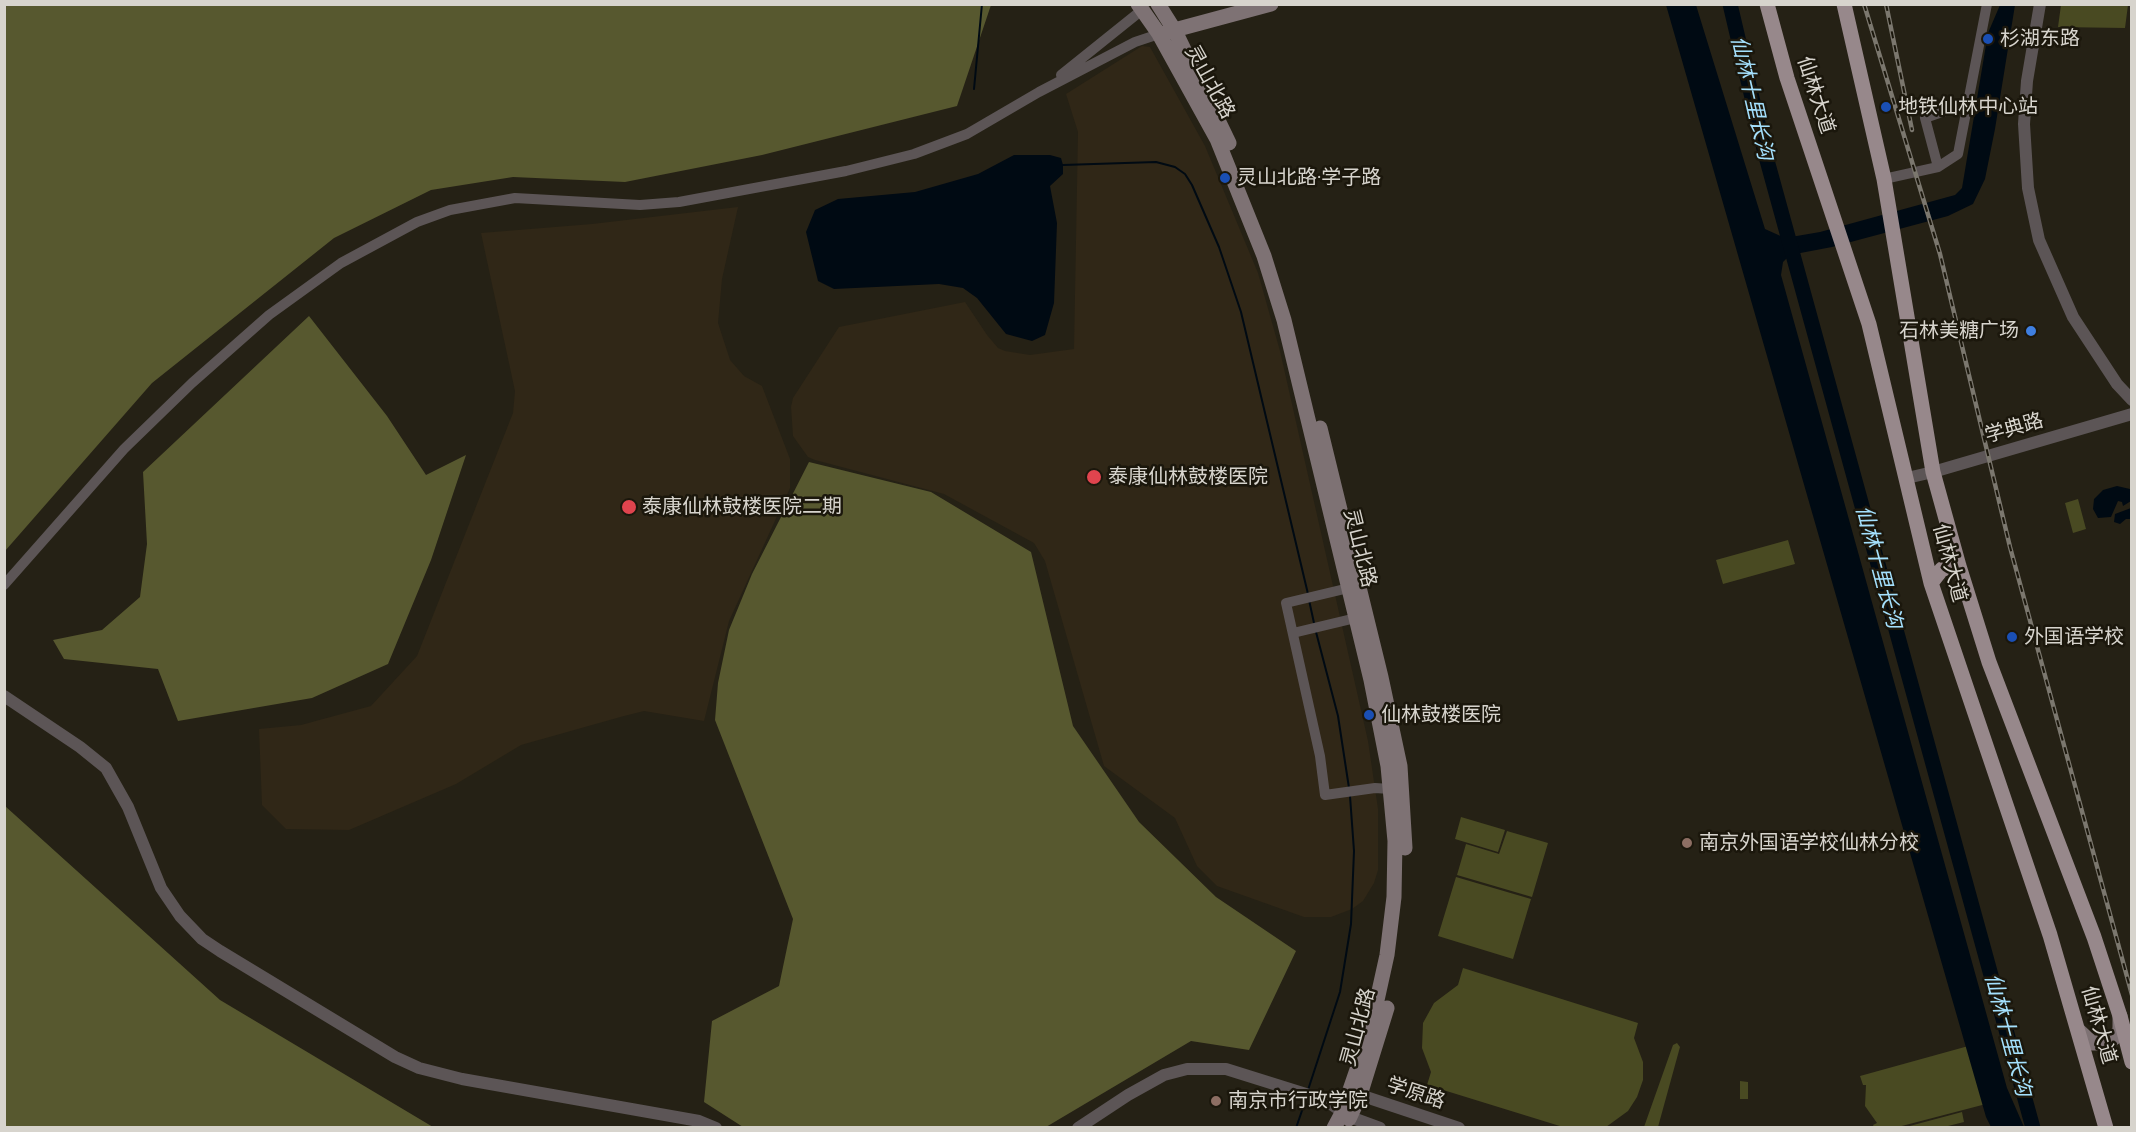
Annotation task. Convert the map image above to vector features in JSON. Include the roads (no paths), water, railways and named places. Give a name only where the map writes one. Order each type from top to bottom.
[{"type":"main road","name":"灵山北路","points":[[1158,4],[1175,31],[1224,130],[1293,318],[1361,617],[1401,773],[1405,842],[1398,952],[1381,1035],[1346,1119],[1334,1128]]},
{"type":"main road","points":[[1159,34],[1271,4]]},
{"type":"main road","name":"仙林大道","points":[[1767,4],[1787,78],[1869,324],[1931,582],[2047,924],[2106,1128]]},
{"type":"main road","name":"仙林大道","points":[[1844,4],[1884,179],[1933,472],[1989,662],[2094,937],[2120,1016],[2132,1062]]},
{"type":"main road","name":"灵山北路","points":[[1143,6],[1217,139],[1264,256],[1284,320],[1354,587]]},
{"type":"main road","points":[[1931,582],[1942,569],[1959,566]]},
{"type":"main road","name":"灵山北路","points":[[1355,1095],[1387,955],[1394,897],[1395,841],[1383,789],[1388,766],[1361,617]]},
{"type":"main road","points":[[2079,1031],[2092,1043],[2106,1043],[2120,1030],[2120,1016]]},
{"type":"street","points":[[1884,179],[1938,167],[1958,154],[1987,4]]},
{"type":"street","points":[[2040,4],[2027,81],[2024,124],[2028,188],[2039,240],[2073,317],[2117,384],[2132,400]]},
{"type":"street","points":[[1039,92],[1143,6]]},
{"type":"street","points":[[4,585],[124,449],[234,345],[269,315],[341,263],[417,222],[450,210],[515,198],[640,205],[678,201],[846,171],[914,154],[967,134],[1039,92],[1135,42],[1159,34]]},
{"type":"street","points":[[1938,167],[1924,118],[1968,104]]},
{"type":"street","name":"学典路","points":[[1907,478],[2132,414]]},
{"type":"street","points":[[1354,587],[1286,603],[1320,756],[1325,795],[1383,789]]},
{"type":"street","points":[[1293,633],[1361,617]]},
{"type":"street","points":[[4,696],[80,747],[106,768],[128,807],[161,888],[180,916],[202,939],[220,951],[395,1057],[419,1068],[481,1083],[699,1121],[716,1128]]},
{"type":"street","points":[[1078,1128],[1164,1075],[1187,1069],[1226,1069],[1325,1100],[1346,1119],[1380,1128]]},
{"type":"street","points":[[1325,1100],[1355,1095]]},
{"type":"street","name":"学原路","points":[[1355,1095],[1460,1128]]},
{"type":"waterway","points":[[974,89],[982,4]]},
{"type":"waterway","name":"仙林十里长沟","points":[[1730,4],[1765,153],[2033,1128]]},
{"type":"waterway","points":[[1063,165],[1156,162],[1175,167],[1185,174],[1192,185],[1219,247],[1241,312],[1308,594]]},
{"type":"waterway","points":[[1309,600],[1314,623]]},
{"type":"waterway","points":[[1316,632],[1338,716],[1349,788]]},
{"type":"waterway","points":[[1308,1090],[1340,992],[1351,924],[1354,851],[1350,796]]},
{"type":"waterway","points":[[1296,1128],[1306,1099]]},
{"type":"railway","points":[[1864,4],[1940,254],[2010,547],[2132,995]]},
{"type":"railway","points":[[1886,4],[1912,130]]},
{"type":"place","name":"杉湖东路","points":[[1988,39]]},
{"type":"place","name":"地铁仙林中心站","points":[[1886,107]]},
{"type":"place","name":"灵山北路·学子路","points":[[1225,178]]},
{"type":"place","name":"石林美糖广场","points":[[2031,331]]},
{"type":"place","name":"泰康仙林鼓楼医院","points":[[1094,477]]},
{"type":"place","name":"泰康仙林鼓楼医院二期","points":[[629,507]]},
{"type":"place","name":"外国语学校","points":[[2012,637]]},
{"type":"place","name":"仙林鼓楼医院","points":[[1369,715]]},
{"type":"place","name":"南京外国语学校仙林分校","points":[[1687,843]]},
{"type":"place","name":"南京市行政学院","points":[[1216,1101]]}]
